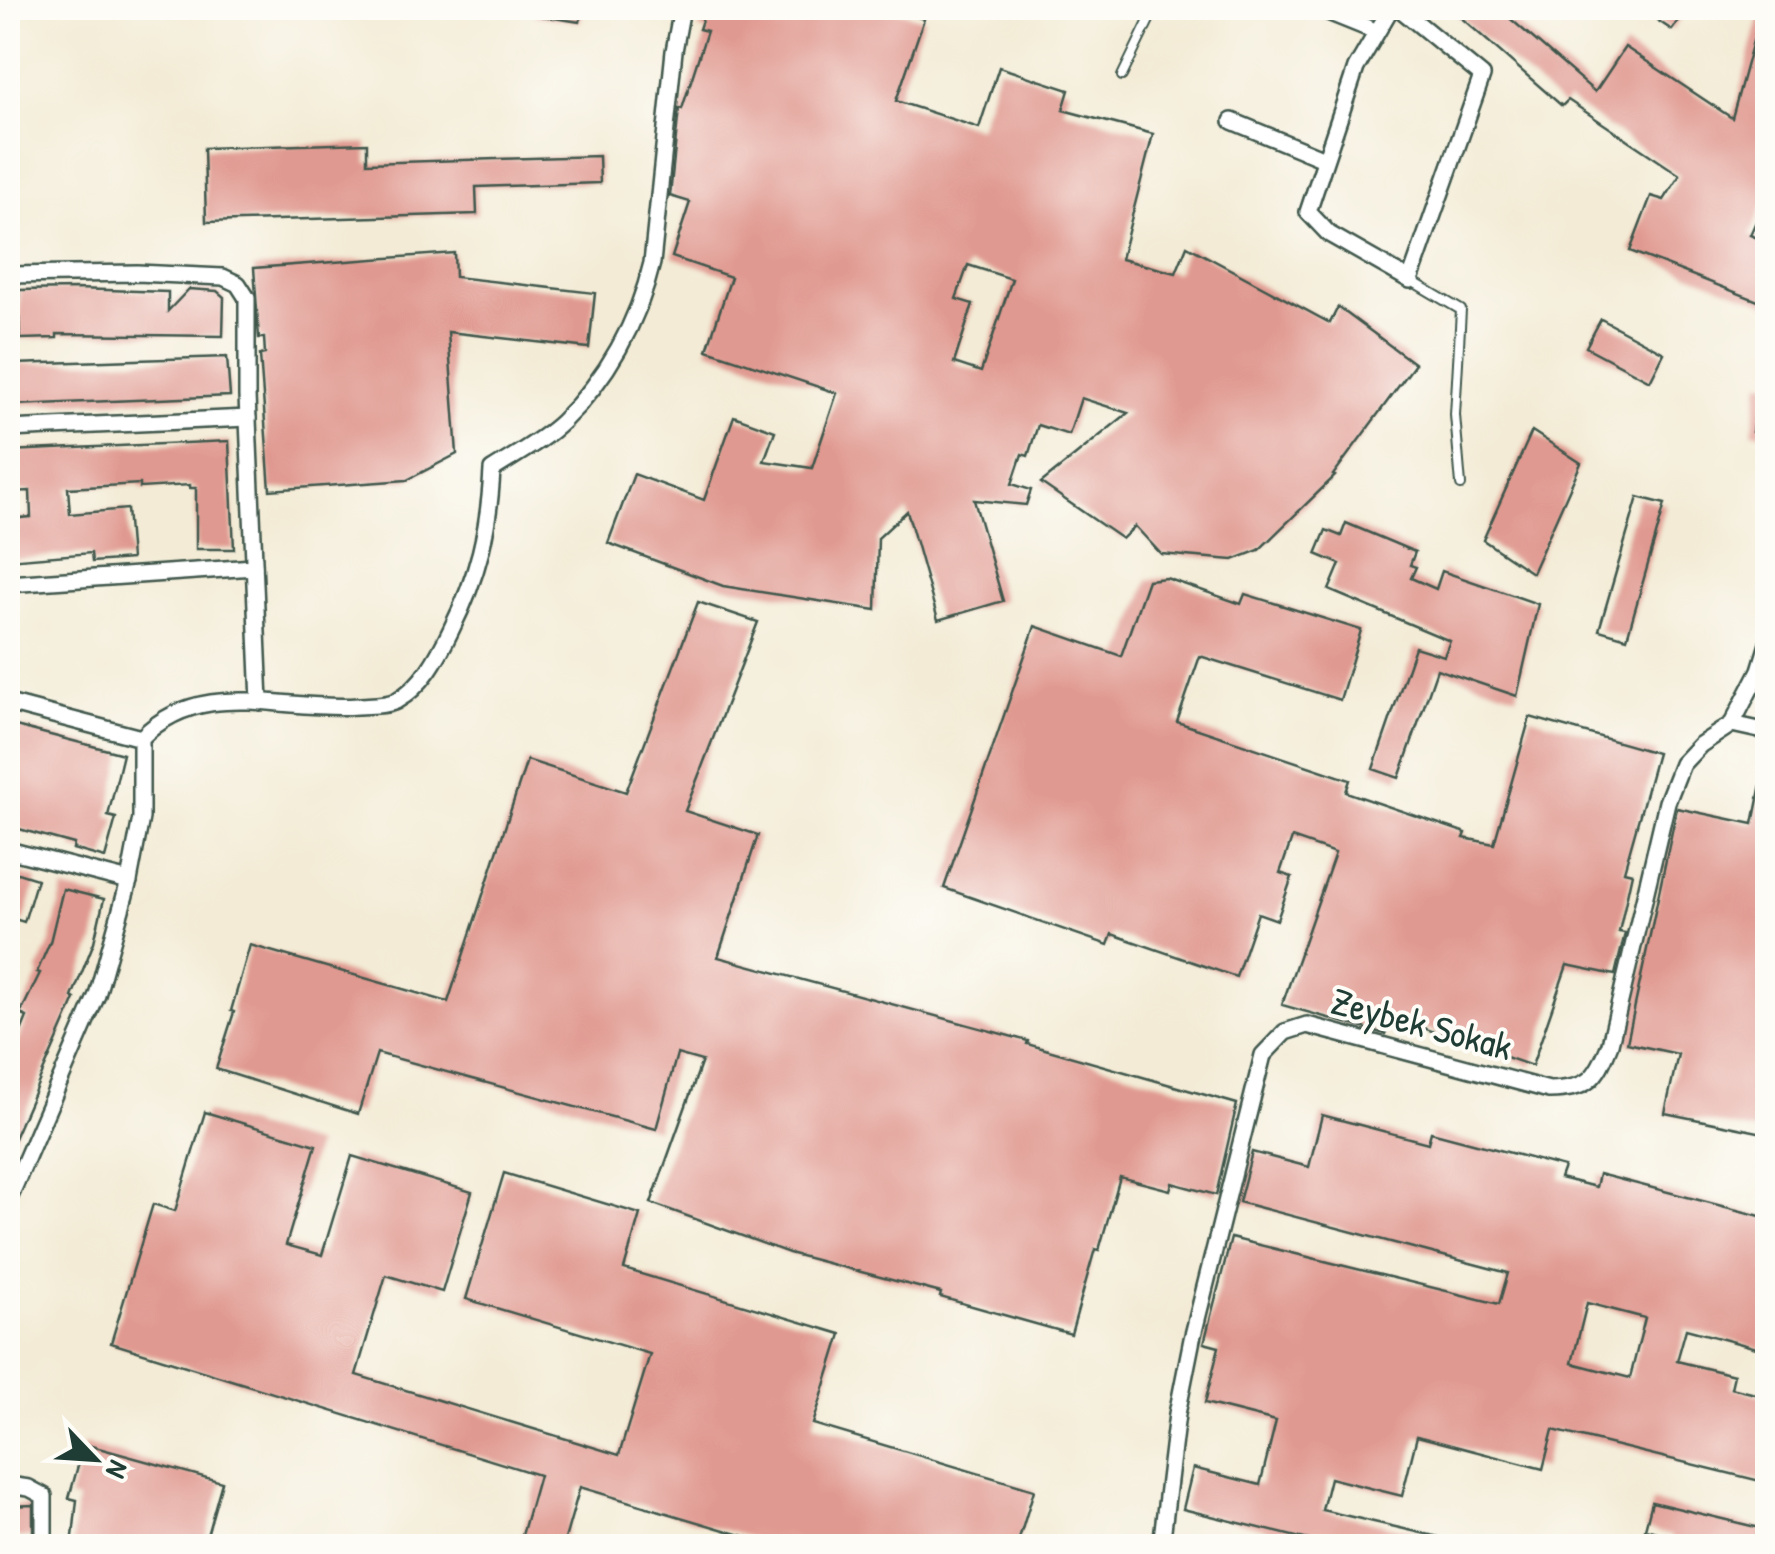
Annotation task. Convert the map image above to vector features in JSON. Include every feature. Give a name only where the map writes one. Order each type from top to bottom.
[{"type":"street","points":[[9,1194],[97,995],[129,881],[141,818],[140,738],[152,726],[216,700],[344,707],[392,703],[418,685],[442,648],[478,563],[489,523],[492,470],[560,424],[595,386],[632,324],[652,263],[682,8]]},
{"type":"street","points":[[1318,8],[1375,31]]},
{"type":"street","points":[[1391,8],[1356,68],[1308,212],[1330,234],[1410,280],[1482,76],[1399,8]]},
{"type":"street","points":[[1232,122],[1324,159]]},
{"type":"street","points":[[8,275],[137,273],[223,277],[238,284],[247,298],[260,702]]},
{"type":"street","points":[[8,430],[248,418]]},
{"type":"street","points":[[8,584],[254,567]]},
{"type":"street","name":"Zeybek Sokak","points":[[1161,1546],[1177,1414],[1192,1340],[1263,1054],[1285,1032],[1307,1025],[1549,1090],[1576,1090],[1595,1077],[1610,1044],[1668,802],[1682,764],[1700,745],[1732,724],[1760,670],[1768,644]]},
{"type":"street","points":[[8,703],[140,738]]},
{"type":"street","points":[[1732,724],[1768,732]]},
{"type":"street","points":[[8,850],[129,881]]},
{"type":"street","points":[[8,1485],[30,1488],[44,1496],[44,1546]]},
{"type":"lane","points":[[1122,76],[1156,8]]},
{"type":"lane","points":[[1410,280],[1461,310],[1455,415],[1460,485]]},
{"type":"building","points":[[534,8],[583,8],[580,22],[534,15]]},
{"type":"building","points":[[706,8],[814,8],[833,14],[835,8],[888,8],[924,19],[896,101],[979,128],[999,67],[1069,90],[1063,110],[1153,134],[1121,259],[1176,273],[1187,246],[1330,323],[1338,307],[1415,364],[1335,476],[1259,550],[1233,560],[1161,554],[1135,526],[1122,539],[1041,483],[1128,413],[1081,398],[1069,435],[1038,425],[1028,456],[1022,454],[1012,484],[1031,490],[1026,505],[974,500],[1003,601],[938,620],[907,511],[878,538],[876,610],[723,586],[608,543],[634,474],[704,500],[734,416],[775,431],[764,461],[812,468],[837,393],[707,350],[731,277],[672,257],[690,202],[670,196],[679,108],[682,109],[707,31],[699,29]],"holes":[[[968,265],[1012,279],[981,372],[954,363],[973,304],[956,299]]]},
{"type":"building","points":[[1450,8],[1498,8],[1595,92],[1625,47],[1732,118],[1762,8],[1768,8],[1768,194],[1750,235],[1768,242],[1768,260],[1762,274],[1768,276],[1768,305],[1630,251],[1651,196],[1664,200],[1680,175],[1568,100],[1562,106]]},
{"type":"building","points":[[1639,8],[1688,8],[1672,30]]},
{"type":"building","points":[[367,143],[367,163],[599,156],[600,183],[476,187],[477,214],[206,222],[204,148]]},
{"type":"building","points":[[454,253],[455,277],[595,293],[589,348],[448,332],[457,454],[407,480],[270,490],[260,355],[265,354],[264,338],[259,338],[254,268]]},
{"type":"building","points":[[189,289],[217,291],[224,297],[223,336],[57,334],[57,338],[20,339],[19,290],[168,292],[168,311]]},
{"type":"building","points":[[1601,319],[1664,353],[1650,381],[1586,347]]},
{"type":"building","points":[[227,357],[230,396],[16,405],[14,364]]},
{"type":"building","points":[[1760,382],[1768,382],[1768,434],[1752,432]]},
{"type":"building","points":[[1532,431],[1581,463],[1532,573],[1483,540]]},
{"type":"building","points":[[229,441],[234,549],[196,549],[196,488],[140,488],[140,484],[68,488],[70,514],[127,509],[131,559],[92,562],[91,553],[8,560],[8,519],[31,517],[30,491],[8,492],[8,451]]},
{"type":"building","points":[[1638,497],[1665,504],[1627,638],[1599,630]]},
{"type":"building","points":[[1346,523],[1415,552],[1410,565],[1416,567],[1411,578],[1436,589],[1442,571],[1538,604],[1517,696],[1437,669],[1399,778],[1373,769],[1415,647],[1444,656],[1450,641],[1329,590],[1340,564],[1316,554],[1326,530],[1341,536]]},
{"type":"building","points":[[1166,578],[1241,604],[1245,594],[1361,630],[1340,700],[1200,656],[1177,722],[1350,780],[1346,792],[1466,833],[1464,838],[1494,844],[1530,717],[1657,753],[1624,871],[1632,873],[1619,932],[1625,933],[1615,975],[1567,965],[1532,1066],[1392,1017],[1385,1034],[1282,1005],[1335,853],[1292,838],[1280,873],[1292,877],[1277,920],[1258,913],[1236,977],[1112,934],[1108,945],[944,888],[1035,626],[1121,656],[1148,580]]},
{"type":"building","points":[[698,602],[758,622],[685,811],[758,835],[718,957],[1028,1041],[1027,1044],[1237,1104],[1216,1195],[1172,1183],[1170,1190],[1120,1177],[1071,1334],[940,1297],[941,1293],[789,1253],[651,1203],[702,1061],[677,1054],[656,1129],[377,1053],[358,1114],[216,1069],[250,945],[448,1002],[527,760],[626,792]]},
{"type":"building","points":[[8,724],[123,754],[108,816],[116,818],[105,858],[73,849],[74,844],[8,826]]},
{"type":"building","points":[[1761,784],[1768,785],[1768,1134],[1665,1113],[1678,1054],[1627,1043],[1677,808],[1753,824]]},
{"type":"building","points":[[8,870],[37,879],[24,922],[8,917]]},
{"type":"building","points":[[63,889],[104,899],[94,942],[72,997],[75,999],[8,1152],[8,1064],[27,1017],[20,1014],[40,973],[37,972],[50,942]]},
{"type":"building","points":[[205,1112],[316,1145],[286,1245],[322,1255],[352,1156],[472,1192],[442,1292],[386,1275],[356,1375],[619,1455],[650,1354],[466,1299],[504,1173],[640,1214],[624,1269],[841,1334],[813,1424],[1034,1490],[1017,1546],[778,1546],[580,1487],[563,1546],[519,1546],[539,1475],[111,1343],[153,1204],[175,1211]]},
{"type":"building","points":[[1322,1115],[1428,1143],[1431,1132],[1564,1167],[1560,1178],[1596,1187],[1599,1174],[1768,1218],[1768,1351],[1686,1329],[1677,1361],[1734,1375],[1731,1388],[1768,1397],[1768,1483],[1553,1430],[1543,1469],[1417,1436],[1402,1496],[1330,1478],[1322,1510],[1456,1541],[1455,1546],[1333,1546],[1183,1509],[1193,1468],[1260,1485],[1276,1421],[1205,1403],[1219,1347],[1204,1343],[1231,1238],[1499,1304],[1508,1273],[1239,1202],[1252,1152],[1309,1167]],"holes":[[[1587,1303],[1645,1318],[1630,1378],[1572,1363]]]},
{"type":"building","points":[[84,1444],[222,1482],[204,1546],[72,1546],[77,1500],[69,1498]]},
{"type":"building","points":[[1652,1502],[1768,1530],[1768,1546],[1669,1546],[1672,1536],[1645,1529]]},
{"type":"building","points":[[33,1505],[33,1537],[8,1538],[8,1506]]}]
